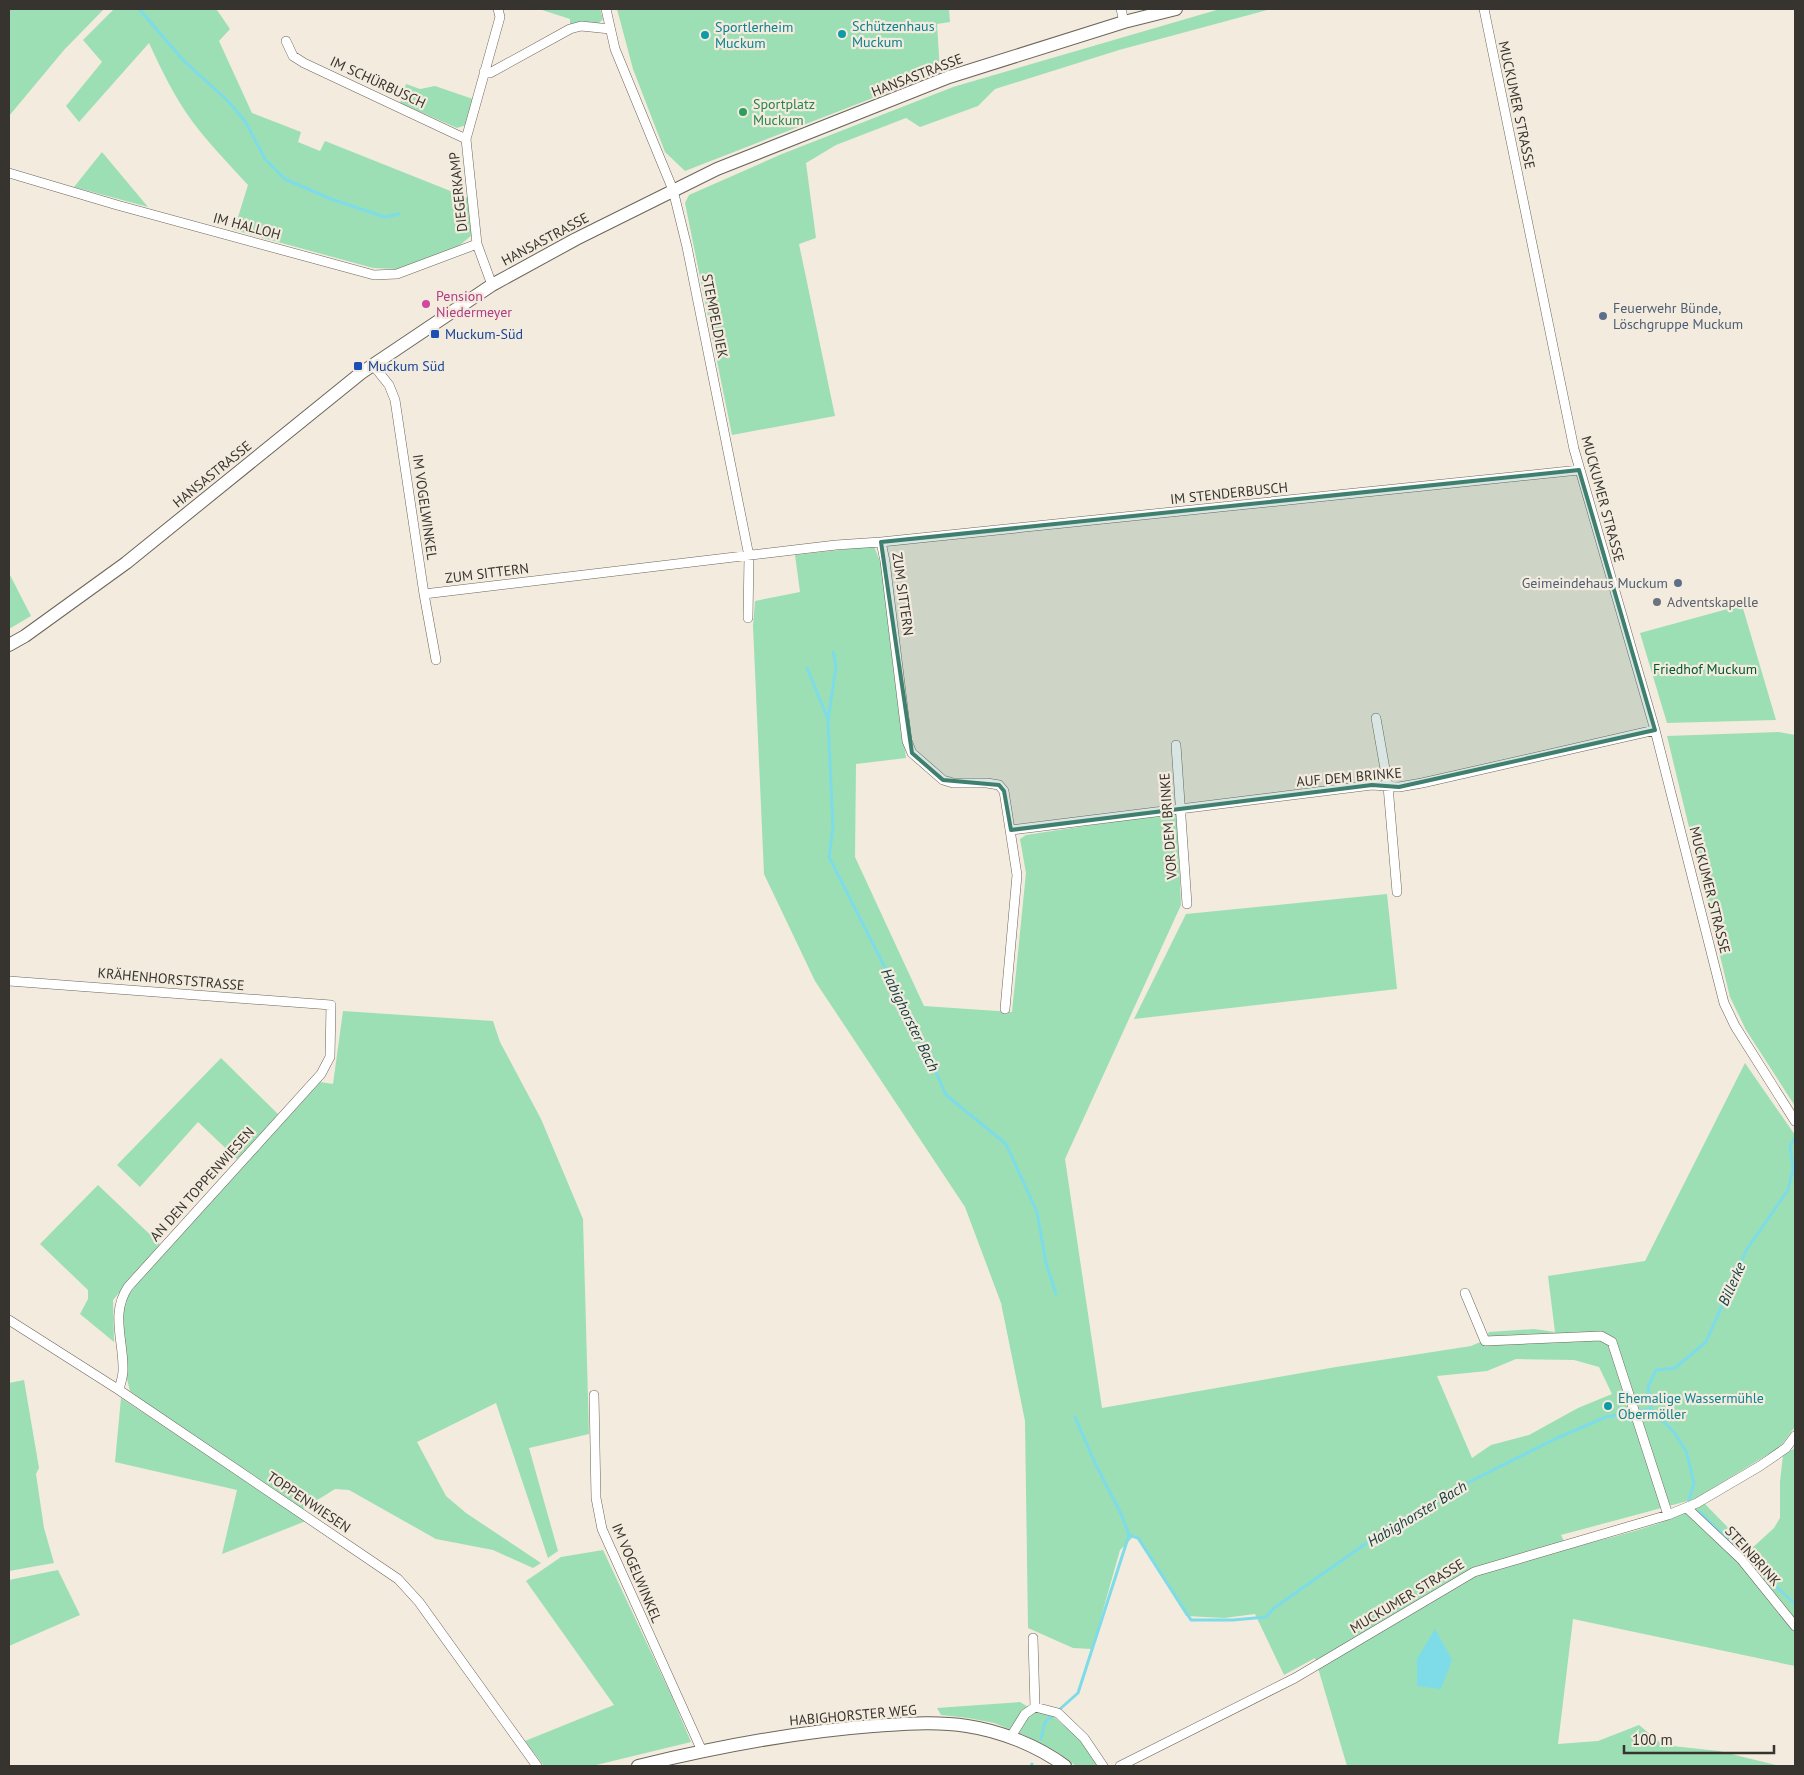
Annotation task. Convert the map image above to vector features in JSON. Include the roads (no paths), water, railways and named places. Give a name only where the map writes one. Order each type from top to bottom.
[{"type":"main road","name":"HANSASTRASSE","points":[[9,645],[25,636],[126,563],[373,365],[492,285],[576,239],[717,169],[948,77],[1124,22],[1176,9]]},
{"type":"main road","name":"HABIGHORSTER WEG","points":[[638,1766],[702,1751],[785,1736],[839,1729],[944,1723],[998,1733],[1032,1747],[1064,1766]]},
{"type":"street","name":"DIEGERKAMP","points":[[492,285],[477,244],[466,139],[500,17],[498,9]]},
{"type":"street","name":"STEMPELDIEK","points":[[606,9],[615,49],[673,190],[687,247],[749,556],[748,618]]},
{"type":"street","points":[[1121,9],[1124,22]]},
{"type":"street","name":"MUCKUMER STRASSE","points":[[1484,9],[1579,470],[1655,730],[1724,1003],[1735,1026],[1795,1121]]},
{"type":"street","points":[[484,72],[490,73],[570,29],[581,26],[610,29]]},
{"type":"street","name":"IM SCHÜRBUSCH","points":[[286,41],[293,56],[304,63],[466,139]]},
{"type":"street","name":"IM HALLOH","points":[[9,173],[117,205],[374,275],[398,274],[477,244]]},
{"type":"street","name":"IM VOGELWINKEL","points":[[373,365],[389,385],[396,400],[424,594],[436,660]]},
{"type":"street","name":"IM STENDERBUSCH","points":[[881,542],[1579,470]]},
{"type":"street","name":"ZUM SITTERN","points":[[424,594],[836,545],[881,542],[885,561],[907,741],[912,753],[943,780],[953,783],[999,784],[1004,791],[1017,875],[1004,1009]]},
{"type":"street","points":[[1376,718],[1388,786],[1397,892]]},
{"type":"street","name":"AUF DEM BRINKE","points":[[1011,830],[1372,786],[1399,787],[1655,730]]},
{"type":"street","name":"VOR DEM BRINKE","points":[[1176,745],[1182,809],[1187,904]]},
{"type":"street","name":"KRÄHENHORSTSTRASSE","points":[[9,981],[331,1005]]},
{"type":"street","name":"AN DEN TOPPENWIESEN","points":[[119,1390],[123,1372],[118,1315],[122,1296],[128,1287],[321,1074],[330,1057],[331,1005]]},
{"type":"street","points":[[1464,1293],[1485,1341],[1601,1336],[1612,1342],[1668,1515]]},
{"type":"street","name":"TOPPENWIESEN","points":[[9,1320],[119,1390],[403,1584],[420,1602],[537,1766]]},
{"type":"street","name":"IM VOGELWINKEL","points":[[594,1395],[596,1498],[602,1529],[702,1751]]},
{"type":"street","name":"MUCKUMER STRASSE","points":[[1120,1766],[1295,1678],[1474,1572],[1668,1515],[1697,1504],[1786,1448],[1795,1436]]},
{"type":"street","name":"STEINBRINK","points":[[1687,1508],[1741,1559],[1795,1626]]},
{"type":"street","points":[[1033,1638],[1034,1707]]},
{"type":"street","points":[[1010,1738],[1024,1714],[1034,1707],[1048,1709],[1058,1713],[1084,1738],[1103,1766]]},
{"type":"water","points":[[1435,1629],[1452,1660],[1441,1689],[1417,1686],[1417,1659]]},
{"type":"waterway","points":[[139,9],[184,61],[228,101],[245,121],[265,159],[285,179],[331,199],[385,217],[399,214]]},
{"type":"waterway","name":"Habighorster Bach","points":[[833,652],[836,666],[828,721],[833,827],[829,857],[922,1041],[946,1095],[1006,1144],[1037,1212],[1046,1263],[1056,1294]]},
{"type":"waterway","name":"Habighorster Bach","points":[[807,668],[828,719]]},
{"type":"waterway","name":"Billerke","points":[[1651,1409],[1648,1387],[1656,1370],[1675,1368],[1706,1342],[1747,1249],[1788,1190],[1793,1169],[1790,1146],[1795,1138]]},
{"type":"waterway","name":"Habighorster Bach","points":[[1060,1709],[1078,1693],[1129,1535],[1138,1538],[1191,1620],[1233,1620],[1266,1617],[1274,1608],[1388,1528],[1455,1489],[1555,1439],[1606,1417],[1651,1409],[1674,1432],[1686,1451],[1694,1483],[1689,1500]]},
{"type":"waterway","name":"Habighorster Bach","points":[[1075,1417],[1095,1463],[1122,1516],[1129,1535]]},
{"type":"waterway","name":"Habighorster Bach","points":[[1699,1511],[1795,1604]]},
{"type":"waterway","name":"Habighorster Bach","points":[[1041,1739],[1045,1722],[1053,1715]]},
{"type":"place","name":"Schützenhaus Muckum","points":[[842,34]]},
{"type":"place","name":"Sportlerheim Muckum","points":[[705,35]]},
{"type":"place","name":"Sportplatz Muckum","points":[[743,112]]},
{"type":"place","name":"Pension Niedermeyer","points":[[426,304]]},
{"type":"place","name":"Feuerwehr Bünde, Löschgruppe Muckum","points":[[1603,316]]},
{"type":"place","name":"Muckum-Süd","points":[[435,334]]},
{"type":"place","name":"Muckum Süd","points":[[358,366]]},
{"type":"place","name":"Geimeindehaus Muckum","points":[[1678,583]]},
{"type":"place","name":"Adventskapelle","points":[[1657,602]]},
{"type":"place","name":"Ehemalige Wassermühle Obermöller","points":[[1608,1406]]},
{"type":"park label","name":"Friedhof Muckum","points":[[1705,669]]}]
